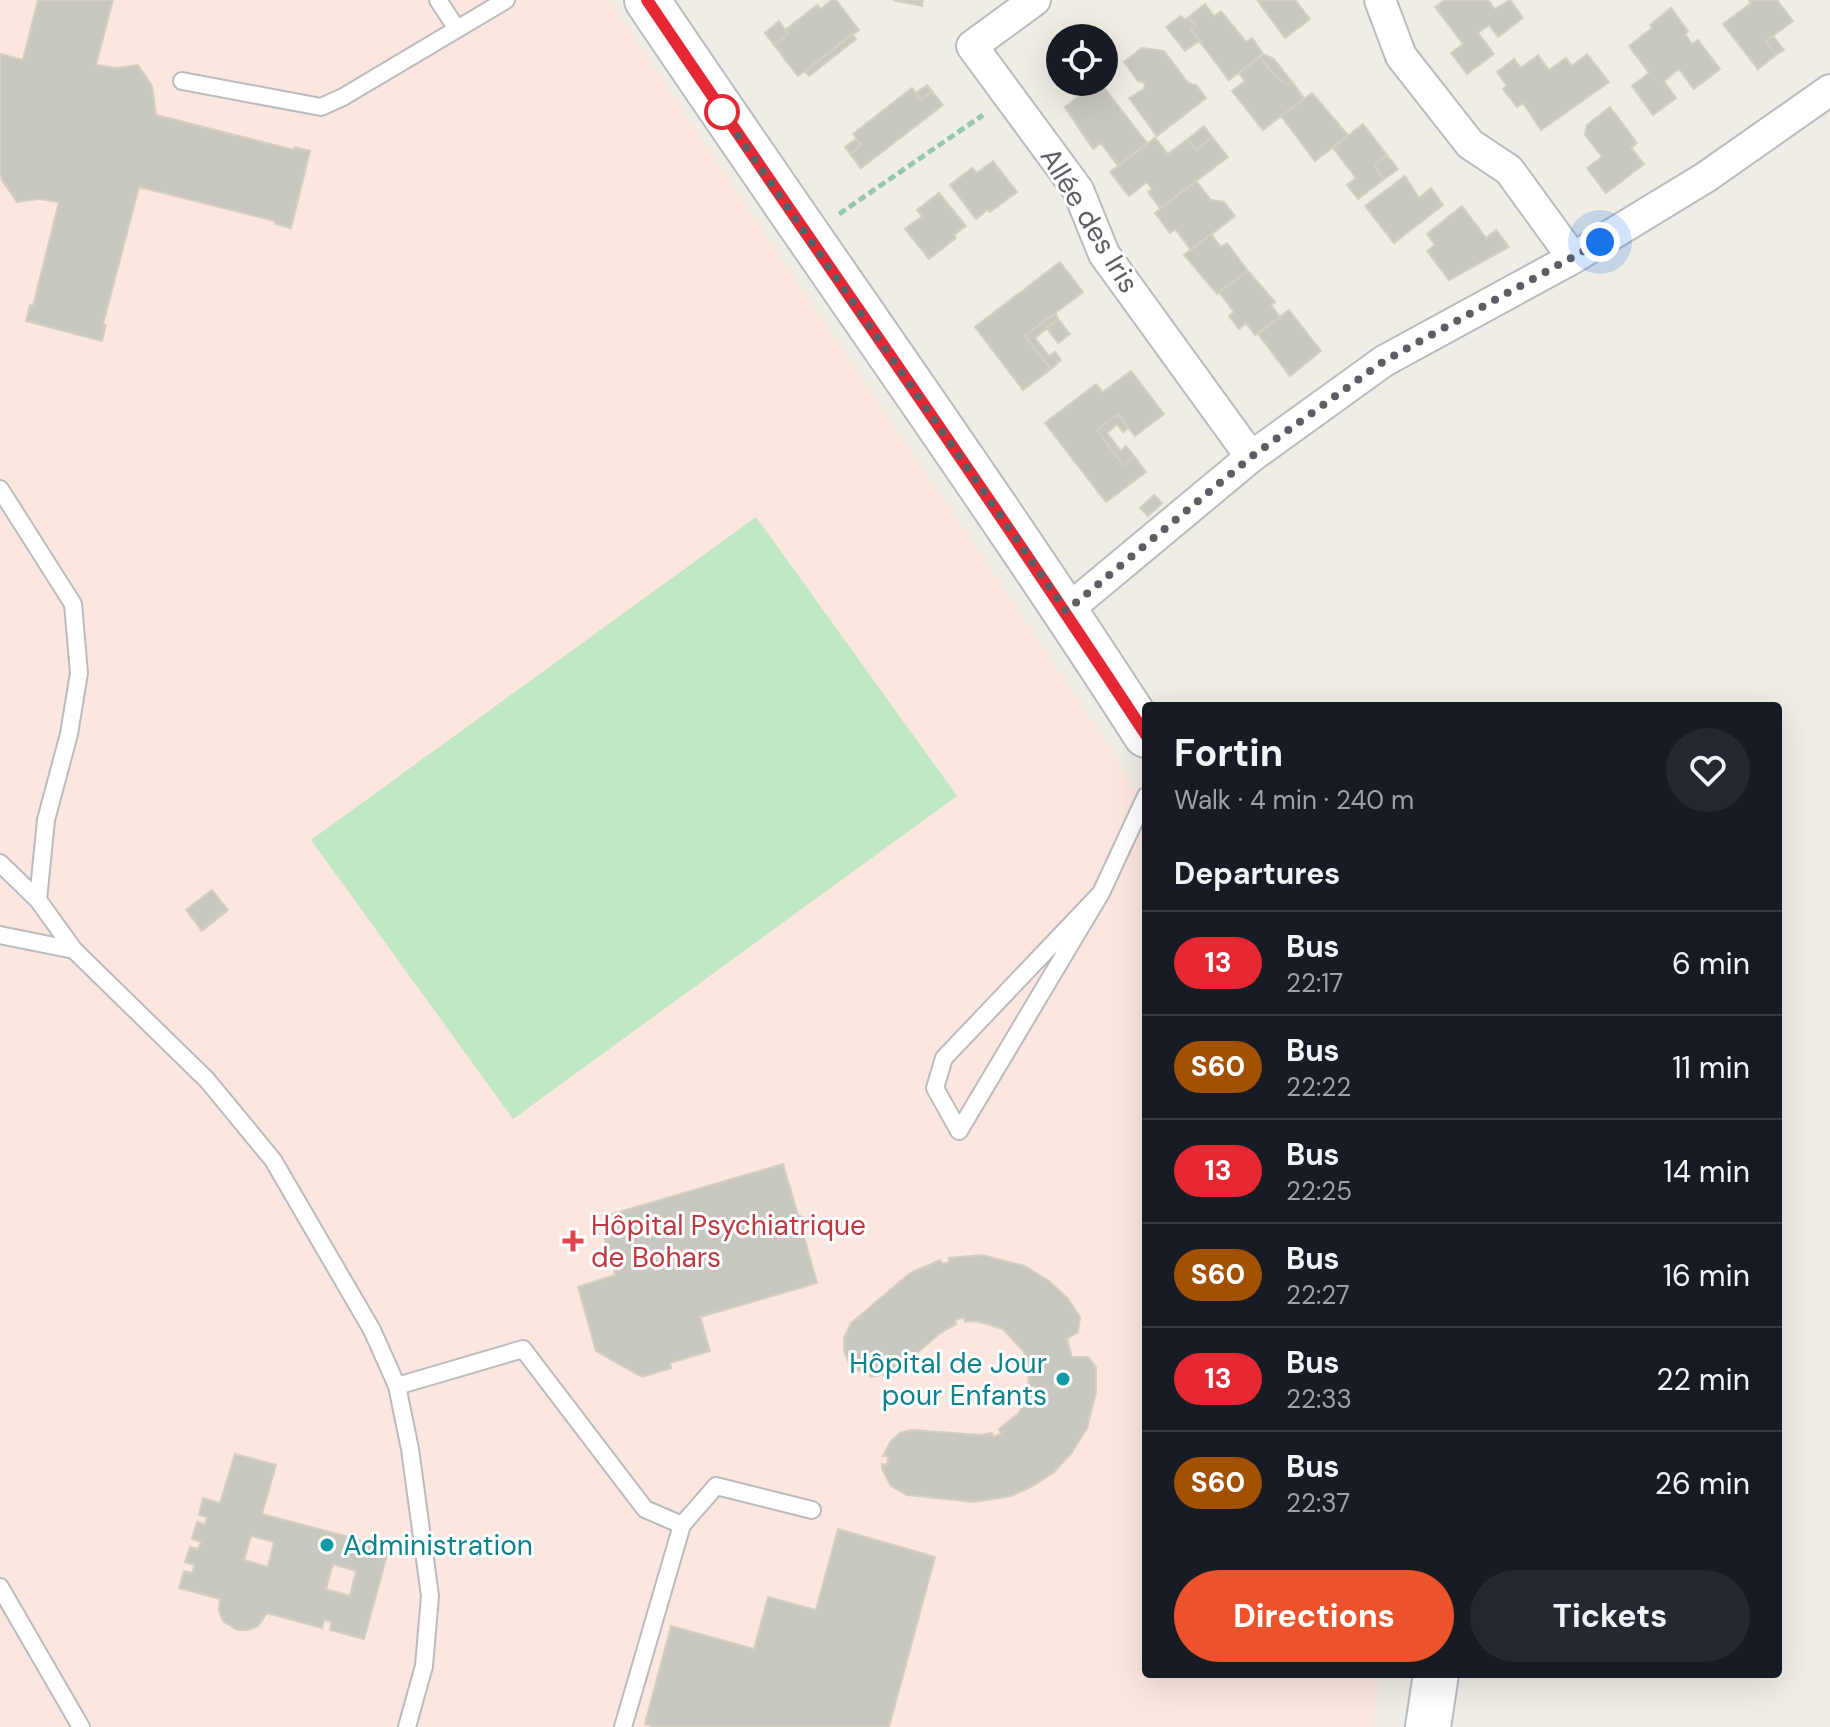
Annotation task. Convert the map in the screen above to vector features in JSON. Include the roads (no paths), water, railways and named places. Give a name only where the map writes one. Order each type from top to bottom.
[{"type":"street","points":[[647,0],[1066,611],[1142,729]]},
{"type":"street","name":"Allée des Iris","points":[[1035,0],[972,46],[1078,190],[1104,254],[1251,457]]},
{"type":"street","points":[[1380,0],[1401,56],[1470,144],[1509,170],[1573,258]]},
{"type":"street","points":[[1066,611],[1251,457],[1384,361],[1573,258],[1706,177],[1830,90]]},
{"type":"street","points":[[1428,1727],[1435,1678]]},
{"type":"lane","points":[[438,0],[457,29]]},
{"type":"lane","points":[[182,81],[321,107],[506,0]]},
{"type":"lane","points":[[0,489],[73,604],[79,673],[69,734],[46,820],[38,900]]},
{"type":"lane","points":[[1101,893],[944,1058],[935,1088],[959,1131],[1101,893],[1142,805]]},
{"type":"lane","points":[[0,863],[38,900],[74,950],[207,1080],[273,1160],[372,1330],[397,1386],[410,1449],[430,1596],[424,1666],[407,1727]]},
{"type":"lane","points":[[0,935],[74,950]]},
{"type":"lane","points":[[397,1386],[523,1349],[645,1509],[682,1525]]},
{"type":"lane","points":[[623,1727],[682,1525],[716,1486],[812,1510]]},
{"type":"lane","points":[[0,1587],[81,1727]]},
{"type":"place","name":"Hôpital Psychiatrique de Bohars","points":[[573,1241]]},
{"type":"place","name":"Hôpital de Jour pour Enfants","points":[[1063,1379]]},
{"type":"place","name":"Administration","points":[[327,1545]]}]
